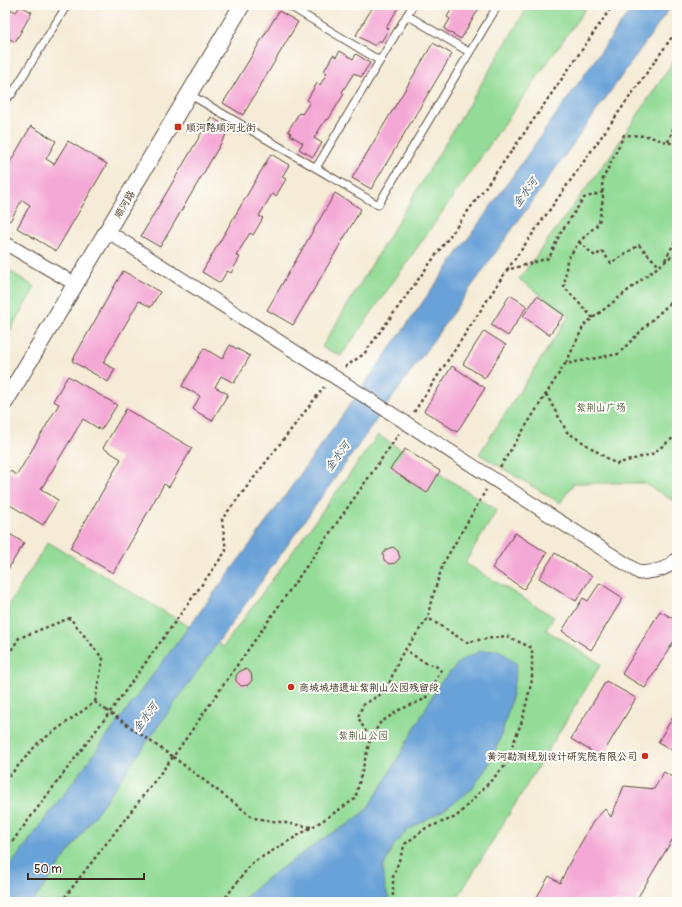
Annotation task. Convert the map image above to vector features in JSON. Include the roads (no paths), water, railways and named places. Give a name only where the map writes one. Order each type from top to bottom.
[{"type":"street","name":"顺河路","points":[[5,402],[242,5]]},
{"type":"street","points":[[107,231],[640,573],[659,571],[669,566],[677,559]]},
{"type":"street","points":[[5,243],[75,284]]},
{"type":"lane","points":[[5,98],[12,94],[66,5]]},
{"type":"lane","points":[[288,5],[380,61]]},
{"type":"lane","points":[[316,168],[413,5]]},
{"type":"lane","points":[[189,94],[378,206],[498,5]]},
{"type":"lane","points":[[407,15],[469,52]]},
{"type":"water","name":"金水河","points":[[634,5],[672,5],[33,902],[5,902],[5,873],[255,538]]},
{"type":"water","points":[[499,650],[517,664],[510,705],[500,739],[488,766],[471,790],[445,809],[408,830],[394,845],[383,868],[385,888],[389,899],[388,902],[240,902],[266,879],[330,834],[349,824],[366,810],[384,783],[440,683],[461,660],[480,651]]},
{"type":"place","name":"顺河路顺河北街","points":[[178,127]]},
{"type":"place","name":"商城城墙遗址紫荆山公园残留段","points":[[291,687]]},
{"type":"place","name":"黄河勘测规划设计研究院有限公司","points":[[645,756]]},
{"type":"park label","name":"紫荆山广场","points":[[601,407]]},
{"type":"park label","name":"紫荆山公园","points":[[363,735]]}]
